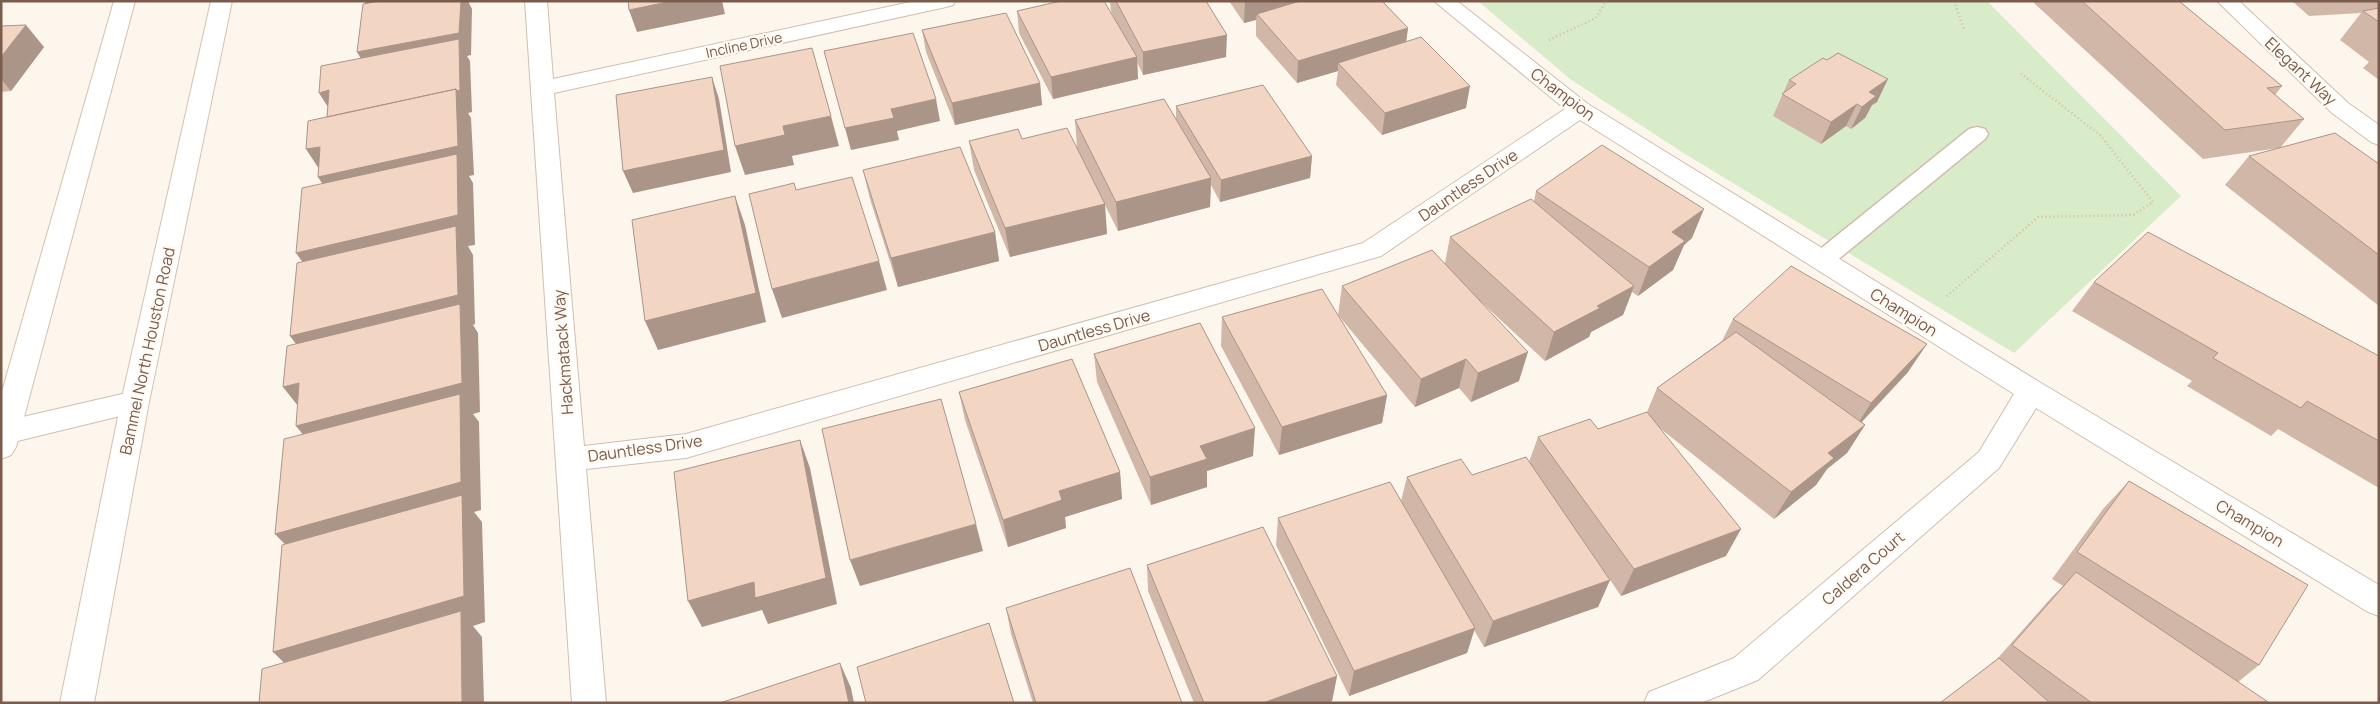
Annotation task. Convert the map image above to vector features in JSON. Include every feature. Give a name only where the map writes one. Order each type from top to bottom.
[{"type":"street","points":[[3,438],[125,1]]},
{"type":"street","name":"Bammel North Houston Road","points":[[77,703],[135,402],[222,1]]},
{"type":"street","name":"Hackmatack Way","points":[[536,1],[589,703]]},
{"type":"street","name":"Incline Drive","points":[[543,88],[946,1]]},
{"type":"street","name":"Champion","points":[[1444,1],[1580,109],[2031,391],[2379,602]]},
{"type":"street","name":"Elegant Way","points":[[2227,1],[2340,108],[2379,137]]},
{"type":"street","name":"Dauntless Drive","points":[[571,459],[686,446],[1372,250],[1580,109]]},
{"type":"street","name":"Caldera Court","points":[[1661,703],[1746,669],[1989,460],[2031,391]]},
{"type":"street","points":[[3,438],[135,402]]},
{"type":"lane","points":[[1822,260],[1977,134]]},
{"type":"path","points":[[1544,43],[1596,18],[1606,1]]},
{"type":"path","points":[[1954,1],[1964,29]]},
{"type":"path","points":[[1945,298],[2038,217],[2133,215],[2152,202],[2100,135],[2020,73]]},
{"type":"green space","points":[[1478,1],[1987,1],[2181,196],[2014,353],[1685,154],[1570,79]]},
{"type":"building","points":[[380,1],[461,1],[459,33],[357,52],[363,4]]},
{"type":"building","points":[[628,1],[672,1],[629,10]]},
{"type":"building","points":[[1061,1],[1104,1],[1137,57],[1051,77],[1017,11]]},
{"type":"building","points":[[1116,1],[1206,1],[1227,35],[1143,52]]},
{"type":"building","points":[[1300,1],[1382,1],[1408,28],[1298,61],[1257,14]]},
{"type":"building","points":[[2082,1],[2179,1],[2282,86],[2267,88],[2304,119],[2225,130]]},
{"type":"building","points":[[2379,8],[2379,22],[2363,11]]},
{"type":"building","points":[[1006,13],[1040,83],[952,103],[922,30]]},
{"type":"building","points":[[26,25],[1,57],[1,26]]},
{"type":"building","points":[[913,33],[936,99],[891,109],[894,118],[845,128],[824,51]]},
{"type":"building","points":[[1421,37],[1470,86],[1385,113],[1338,63]]},
{"type":"building","points":[[459,39],[460,90],[457,91],[456,89],[327,117],[329,90],[319,93],[321,66]]},
{"type":"building","points":[[812,48],[831,116],[783,126],[785,135],[735,146],[720,66]]},
{"type":"building","points":[[1838,53],[1888,79],[1869,92],[1876,96],[1862,107],[1857,104],[1831,122],[1782,94],[1796,84],[1789,80],[1823,58],[1827,60]]},
{"type":"building","points":[[712,77],[724,150],[623,171],[616,95]]},
{"type":"building","points":[[1263,85],[1312,156],[1221,180],[1176,106]]},
{"type":"building","points":[[456,89],[458,146],[318,177],[320,147],[306,149],[308,121]]},
{"type":"building","points":[[1164,99],[1211,178],[1116,202],[1075,120]]},
{"type":"building","points":[[1067,128],[1105,204],[1005,228],[969,141],[1018,129],[1022,139]]},
{"type":"building","points":[[2335,133],[2379,164],[2379,255],[2249,156]]},
{"type":"building","points":[[1602,145],[1704,209],[1672,232],[1685,241],[1649,267],[1536,191]]},
{"type":"building","points":[[960,147],[995,232],[891,258],[863,170]]},
{"type":"building","points":[[457,154],[458,215],[296,253],[302,188]]},
{"type":"building","points":[[852,177],[879,261],[772,289],[749,194],[794,183],[796,190]]},
{"type":"building","points":[[735,196],[756,293],[645,321],[632,220]]},
{"type":"building","points":[[1531,199],[1634,286],[1597,306],[1600,308],[1554,332],[1450,237]]},
{"type":"building","points":[[456,226],[458,295],[290,336],[297,263]]},
{"type":"building","points":[[2148,232],[2379,356],[2379,441],[2307,401],[2301,408],[2213,358],[2218,353],[2094,282]]},
{"type":"building","points":[[1432,250],[1528,352],[1478,373],[1466,359],[1421,379],[1342,286]]},
{"type":"building","points":[[1791,266],[1927,344],[1871,403],[1733,319]]},
{"type":"building","points":[[1322,289],[1387,395],[1282,427],[1222,317]]},
{"type":"building","points":[[460,304],[462,383],[296,426],[299,383],[283,387],[287,346]]},
{"type":"building","points":[[1200,323],[1255,428],[1200,446],[1207,459],[1150,477],[1094,354]]},
{"type":"building","points":[[1736,332],[1865,425],[1828,453],[1834,458],[1791,492],[1657,388]]},
{"type":"building","points":[[1072,359],[1120,472],[1059,491],[1062,500],[1003,520],[959,392]]},
{"type":"building","points":[[460,394],[461,482],[275,534],[284,439]]},
{"type":"building","points":[[941,399],[976,524],[850,560],[822,429]]},
{"type":"building","points":[[1647,412],[1741,529],[1634,569],[1538,437],[1590,419],[1598,429]]},
{"type":"building","points":[[800,440],[826,578],[755,598],[754,582],[688,601],[674,472]]},
{"type":"building","points":[[1526,457],[1610,580],[1493,621],[1407,477],[1461,459],[1472,475]]},
{"type":"building","points":[[2129,481],[2308,585],[2259,665],[2077,552]]},
{"type":"building","points":[[1390,482],[1475,628],[1354,671],[1278,518]]},
{"type":"building","points":[[462,495],[464,596],[273,652],[282,545]]},
{"type":"building","points":[[1263,527],[1337,676],[1263,703],[1204,703],[1147,565]]},
{"type":"building","points":[[1130,568],[1182,703],[1036,703],[1006,608]]},
{"type":"building","points":[[2076,572],[2268,702],[2092,703],[2012,645]]},
{"type":"building","points":[[461,611],[462,703],[259,703],[262,669]]},
{"type":"building","points":[[989,623],[1014,703],[866,703],[857,667]]},
{"type":"building","points":[[1999,658],[2050,703],[1940,703]]},
{"type":"building","points":[[840,663],[849,703],[720,703]]}]
